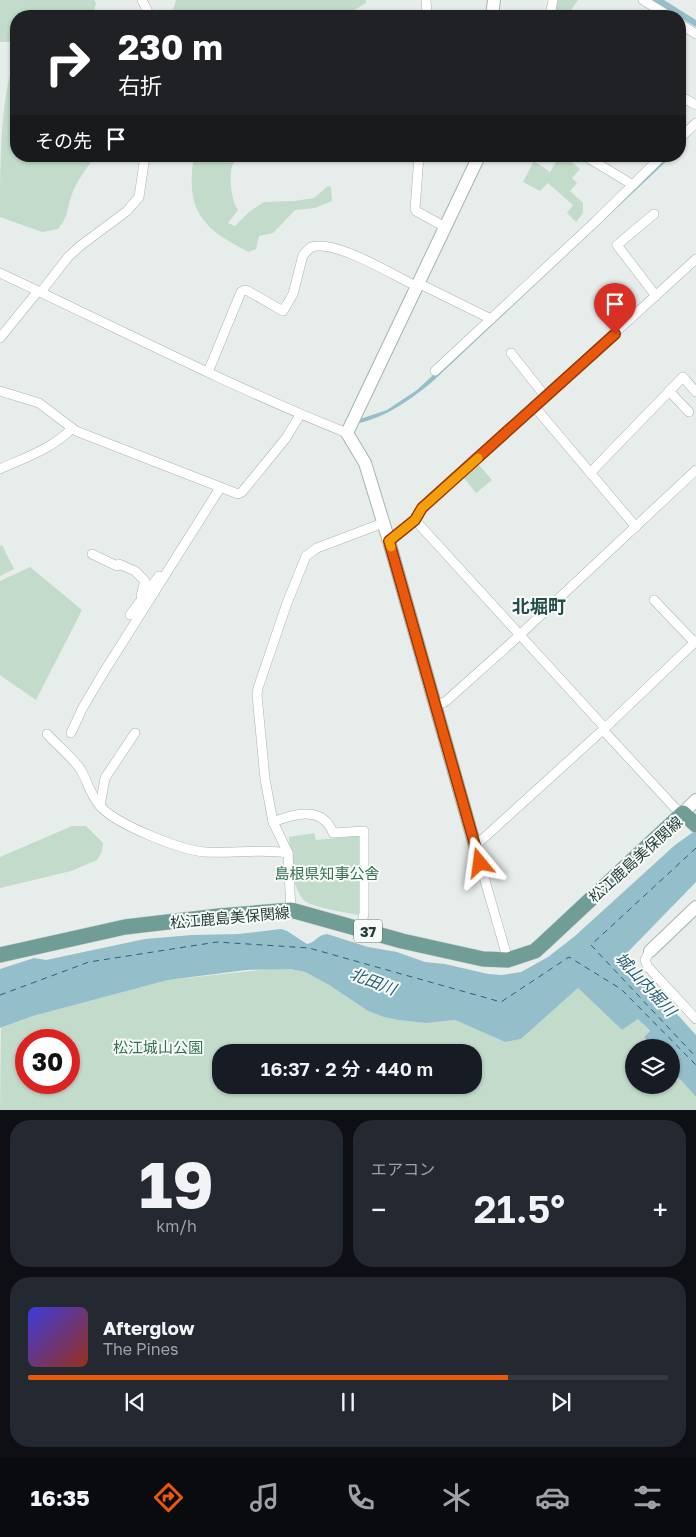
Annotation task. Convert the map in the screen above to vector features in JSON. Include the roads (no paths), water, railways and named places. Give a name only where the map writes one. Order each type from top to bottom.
[{"type":"main road","name":"松江鹿島美保関線","points":[[0,955],[125,927],[292,910],[402,941],[483,959],[508,960],[535,951],[683,813],[696,824]]},
{"type":"street","points":[[643,0],[659,10]]},
{"type":"street","points":[[686,132],[696,123]]},
{"type":"street","points":[[0,338],[68,257],[126,211],[138,197],[144,162]]},
{"type":"street","points":[[419,162],[415,209],[445,227]]},
{"type":"street","points":[[347,433],[476,162]]},
{"type":"street","points":[[595,162],[632,185]]},
{"type":"street","points":[[436,370],[596,221],[656,162]]},
{"type":"street","points":[[654,214],[617,245],[656,296]]},
{"type":"street","points":[[208,372],[241,292],[248,291],[284,311],[293,294],[303,255],[310,247],[344,250],[491,319]]},
{"type":"street","points":[[389,541],[415,520],[422,508],[696,259]]},
{"type":"street","points":[[0,273],[300,415],[347,433],[365,463],[389,541],[508,960]]},
{"type":"street","points":[[511,353],[546,396]]},
{"type":"street","points":[[590,473],[684,377],[696,392]]},
{"type":"street","points":[[0,392],[39,403],[72,428],[234,494],[242,492],[286,438],[300,415]]},
{"type":"street","points":[[669,392],[689,412]]},
{"type":"street","points":[[534,406],[636,527]]},
{"type":"street","points":[[0,469],[44,448],[72,428]]},
{"type":"street","points":[[435,705],[445,702],[696,470]]},
{"type":"street","points":[[71,733],[102,675],[220,488]]},
{"type":"street","points":[[415,520],[675,808],[683,813],[696,800]]},
{"type":"street","points":[[292,910],[288,853],[270,814],[265,779],[258,688],[303,560],[309,552],[383,523]]},
{"type":"street","points":[[92,554],[117,566],[119,564],[135,571],[145,580],[142,599]]},
{"type":"street","points":[[130,615],[170,561],[176,560]]},
{"type":"street","points":[[475,846],[604,729],[695,642],[654,600]]},
{"type":"street","points":[[100,806],[105,778],[135,733]]},
{"type":"street","points":[[47,734],[82,772],[90,792],[100,806],[108,814],[120,821],[184,848],[203,852],[273,850],[288,853]]},
{"type":"street","points":[[273,822],[285,817],[312,814],[326,820],[333,833],[364,832],[364,913],[361,930]]},
{"type":"street","points":[[696,908],[650,951],[645,960],[648,967],[696,1019]]},
{"type":"water","points":[[652,0],[664,0],[680,10],[668,10]]},
{"type":"water","points":[[686,14],[696,20],[696,27],[686,21]]},
{"type":"water","points":[[659,162],[666,162],[432,382],[397,408],[356,424],[357,420],[387,410],[417,390],[588,232]]},
{"type":"water","points":[[696,830],[696,882],[624,956],[696,1035],[696,1097],[680,1079],[680,1039],[646,1039],[644,1037],[650,1031],[638,1019],[622,1030],[578,988],[521,1039],[505,1042],[455,1020],[426,1023],[384,1017],[368,1011],[329,985],[305,972],[290,969],[246,970],[168,980],[33,1016],[0,1028],[0,969],[34,958],[46,960],[145,939],[238,934],[281,929],[307,944],[327,934],[368,947],[397,952],[425,962],[445,964],[488,974],[502,975],[521,972],[548,957],[575,936],[675,845]]},
{"type":"district","name":"北堀町","points":[[539,606]]},
{"type":"park label","name":"島根県知事公舎","points":[[327,873]]},
{"type":"park label","name":"松江城山公園","points":[[158,1047]]},
{"type":"water label","name":"北田川","points":[[373,981]]},
{"type":"water label","name":"城山内堀川","points":[[646,984]]}]
